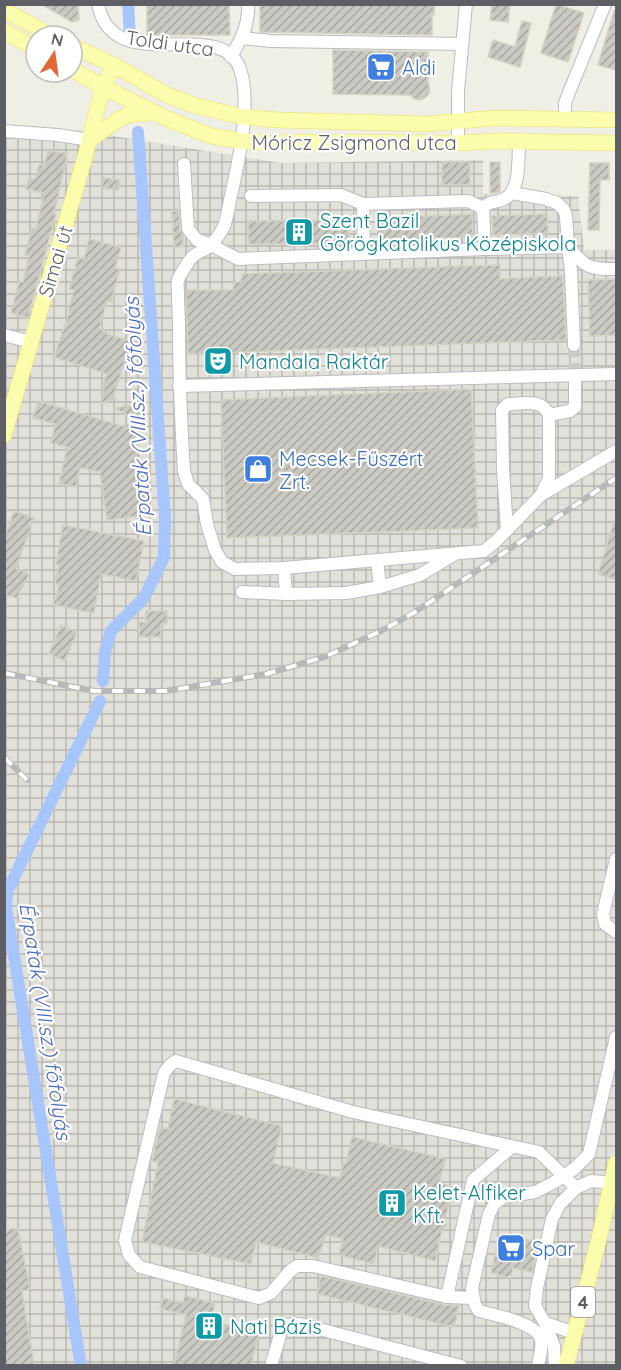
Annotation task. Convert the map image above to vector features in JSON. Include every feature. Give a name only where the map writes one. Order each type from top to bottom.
[{"type":"main road","points":[[4,10],[30,24]]},
{"type":"main road","points":[[4,31],[24,43]]},
{"type":"main road","name":"Móricz Zsigmond utca","points":[[84,51],[175,98],[193,105],[243,117],[311,122],[427,124],[494,118],[616,120]]},
{"type":"main road","name":"Simai út","points":[[4,435],[90,140],[103,87],[114,65]]},
{"type":"main road","name":"Móricz Zsigmond utca","points":[[84,76],[155,113],[211,136],[241,141],[272,143],[498,141],[616,143]]},
{"type":"main road","points":[[90,140],[131,114],[155,113]]},
{"type":"main road","name":"4","points":[[566,1365],[614,1183],[616,1162]]},
{"type":"main road","points":[[599,1239],[616,1223]]},
{"type":"street","name":"Toldi utca","points":[[98,4],[104,22],[114,34],[125,41],[211,46],[223,51],[239,65],[245,94],[241,141],[224,228],[211,245]]},
{"type":"street","points":[[231,57],[242,38],[248,16],[248,4]]},
{"type":"street","points":[[458,143],[457,102],[466,4]]},
{"type":"street","points":[[565,119],[565,103],[605,4]]},
{"type":"street","points":[[242,38],[272,41],[462,44]]},
{"type":"street","points":[[4,131],[90,140]]},
{"type":"street","points":[[484,249],[483,208],[489,202],[504,199],[512,193],[517,183],[519,142]]},
{"type":"street","points":[[184,164],[188,228],[197,240],[238,259],[568,247],[582,262],[594,269],[616,269]]},
{"type":"street","points":[[512,193],[546,199],[557,203],[564,210],[571,271],[574,345]]},
{"type":"street","points":[[251,196],[341,195],[363,204],[468,201],[483,208]]},
{"type":"street","points":[[363,204],[364,254]]},
{"type":"street","points":[[211,245],[193,256],[178,280],[179,386],[184,471],[188,484],[203,499],[207,524],[215,550],[222,562],[235,569],[284,568],[484,551],[495,543],[541,495],[616,451]]},
{"type":"street","points":[[4,335],[31,342]]},
{"type":"street","points":[[179,386],[616,374]]},
{"type":"street","points":[[549,415],[570,411],[575,407],[575,382]]},
{"type":"street","points":[[507,530],[502,410],[508,404],[540,404],[549,415],[549,478],[541,495]]},
{"type":"street","points":[[242,592],[346,593],[380,587],[420,575],[457,553]]},
{"type":"street","points":[[377,560],[380,587]]},
{"type":"street","points":[[284,568],[286,594]]},
{"type":"street","points":[[616,859],[603,914],[604,924],[616,932]]},
{"type":"street","points":[[537,1365],[542,1343],[541,1337],[533,1328],[479,1311],[475,1305],[473,1282],[489,1214],[495,1203],[504,1197],[535,1192],[574,1169],[589,1155],[616,1036]]},
{"type":"street","points":[[473,1298],[447,1297],[313,1266],[297,1266],[271,1293],[259,1298],[140,1268],[129,1255],[125,1240],[164,1073],[176,1061],[353,1112],[539,1152],[576,1188]]},
{"type":"street","points":[[447,1297],[473,1180],[512,1147]]},
{"type":"street","points":[[555,1365],[554,1346],[535,1306],[552,1219],[560,1204],[576,1188],[591,1181],[614,1183]]},
{"type":"street","points":[[522,1324],[542,1319],[575,1333]]},
{"type":"street","points":[[271,1365],[283,1325],[300,1324],[461,1365]]},
{"type":"shaded area","points":[[4,127],[83,131],[281,163],[483,160],[483,194],[578,196],[584,250],[616,250],[616,1365],[5,1365]]},
{"type":"building","points":[[41,4],[78,4],[79,20],[72,22]]},
{"type":"building","points":[[147,4],[229,4],[230,35],[147,35]]},
{"type":"building","points":[[260,4],[434,4],[432,35],[260,32]]},
{"type":"building","points":[[492,4],[510,4],[508,22],[490,20]]},
{"type":"building","points":[[556,4],[584,13],[568,62],[541,53]]},
{"type":"building","points":[[614,11],[616,11],[616,70],[598,65]]},
{"type":"building","points":[[522,21],[531,23],[520,67],[488,57],[493,40],[515,47]]},
{"type":"building","name":"Aldi","points":[[333,50],[428,52],[430,91],[423,99],[418,100],[410,95],[333,94]]},
{"type":"building","points":[[48,151],[65,153],[67,157],[54,213],[56,213],[28,318],[11,313],[19,281],[23,282],[29,256],[25,255],[32,228],[36,229],[44,193],[26,189],[29,178],[35,179],[39,165],[44,166]]},
{"type":"building","points":[[442,162],[470,162],[470,185],[442,185]]},
{"type":"building","points":[[490,162],[500,162],[500,192],[490,193]]},
{"type":"building","points":[[590,163],[609,163],[609,180],[600,180],[599,230],[588,230]]},
{"type":"building","points":[[103,178],[120,180],[118,190],[102,188]]},
{"type":"building","points":[[172,211],[179,211],[183,247],[174,247]]},
{"type":"building","points":[[472,214],[473,237],[380,241],[379,218]]},
{"type":"building","points":[[547,214],[548,233],[493,235],[492,216]]},
{"type":"building","name":"Szent Bazil Görögkatolikus Középiskola","points":[[348,220],[349,243],[249,244],[248,221]]},
{"type":"building","points":[[89,239],[121,247],[115,268],[120,269],[111,302],[107,301],[99,329],[108,332],[107,334],[131,341],[113,399],[101,404],[104,389],[102,388],[107,374],[54,357],[69,313],[74,290],[69,289],[78,257],[84,259]]},
{"type":"building","points":[[500,265],[500,279],[563,276],[566,340],[188,354],[186,290],[233,290],[234,282],[241,282],[242,274]]},
{"type":"building","points":[[616,279],[616,335],[590,336],[588,280]]},
{"type":"building","points":[[471,389],[478,528],[227,538],[221,400]]},
{"type":"building","points":[[38,401],[136,430],[148,515],[107,520],[100,472],[80,468],[76,487],[59,484],[67,447],[51,443],[55,424],[33,418]]},
{"type":"building","points":[[133,405],[135,419],[114,408]]},
{"type":"building","points":[[14,511],[34,518],[16,568],[29,574],[17,598],[4,595],[4,539]]},
{"type":"building","points":[[614,521],[616,521],[616,580],[598,574]]},
{"type":"building","points":[[63,525],[144,541],[136,581],[101,574],[94,613],[53,605],[59,585],[55,583],[59,565],[56,564]]},
{"type":"building","points":[[146,611],[167,611],[167,624],[161,624],[161,637],[139,637],[139,622],[146,622]]},
{"type":"building","points":[[61,625],[77,632],[65,661],[49,654]]},
{"type":"building","points":[[174,1099],[282,1126],[273,1163],[340,1178],[352,1137],[446,1159],[439,1183],[454,1187],[445,1219],[447,1225],[442,1230],[435,1261],[378,1246],[374,1264],[339,1255],[343,1239],[326,1235],[318,1258],[256,1242],[251,1264],[142,1242],[158,1163],[152,1161],[160,1127],[168,1129]]},
{"type":"building","points":[[18,1228],[30,1289],[22,1291],[34,1365],[4,1365],[4,1230]]},
{"type":"building","points":[[499,1238],[518,1242],[519,1238],[539,1242],[532,1272],[513,1268],[510,1278],[491,1273]]},
{"type":"building","points":[[321,1276],[445,1305],[459,1306],[454,1327],[317,1294]]},
{"type":"building","name":"Nati Bázis","points":[[185,1296],[215,1303],[211,1321],[259,1332],[251,1365],[174,1365],[186,1315],[160,1309],[163,1298],[183,1303]]},
{"type":"waterway","name":"Érpatak (VIII.sz.) főfolyás","points":[[128,4],[130,36]]},
{"type":"waterway","name":"Érpatak (VIII.sz.) főfolyás","points":[[103,681],[105,652],[111,631],[144,598],[164,557],[165,518],[138,132]]},
{"type":"waterway","name":"Érpatak (VIII.sz.) főfolyás","points":[[81,1366],[6,907],[7,892],[100,701]]},
{"type":"tunnel","points":[[574,345],[575,382]]},
{"type":"railway","points":[[4,673],[94,691],[166,691],[266,674],[324,657],[381,631],[415,612],[616,478]]},
{"type":"railway","points":[[4,757],[27,780]]},
{"type":"place","name":"Aldi","points":[[381,67]]},
{"type":"place","name":"Szent Bazil Görögkatolikus Középiskola","points":[[299,232]]},
{"type":"place","name":"Mandala Raktár","points":[[218,361]]},
{"type":"place","name":"Mecsek-Fűszért Zrt.","points":[[258,469]]},
{"type":"place","name":"Kelet-Alfiker Kft.","points":[[392,1203]]},
{"type":"place","name":"Spar","points":[[511,1248]]},
{"type":"place","name":"Nati Bázis","points":[[209,1326]]}]
